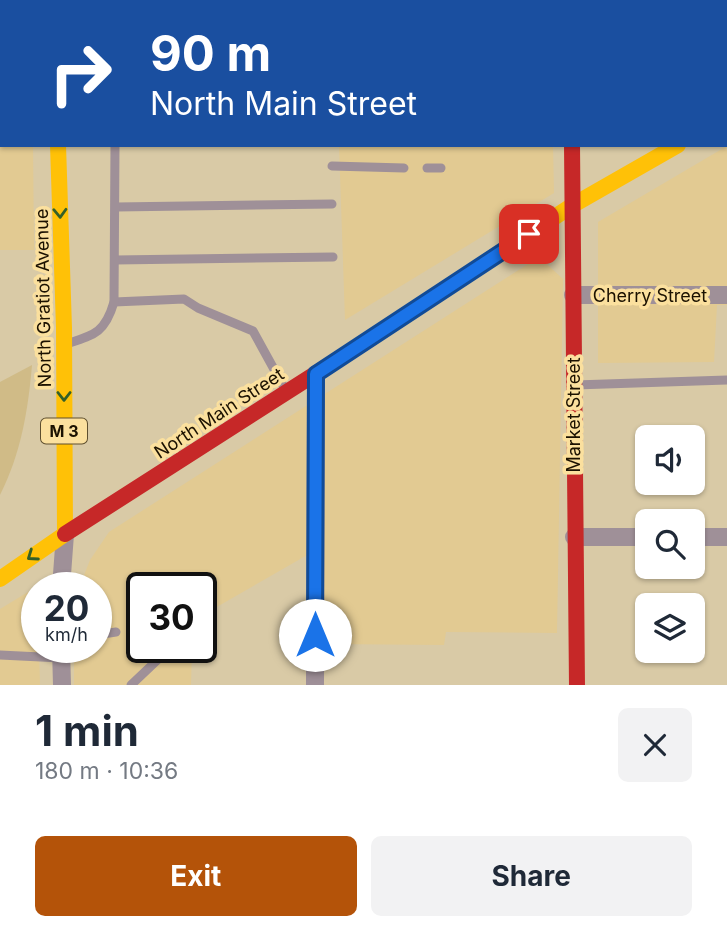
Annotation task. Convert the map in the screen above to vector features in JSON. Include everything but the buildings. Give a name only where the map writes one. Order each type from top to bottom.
[{"type":"main road","name":"North Gratiot Avenue","points":[[58,147],[64,344],[65,534]]},
{"type":"main road","name":"Market Street","points":[[572,147],[577,685]]},
{"type":"main road","name":"North Main Street","points":[[0,579],[65,534],[316,374],[573,205],[674,147]]},
{"type":"street","name":"Cherry Street","points":[[573,295],[727,295]]},
{"type":"street","points":[[315,685],[316,374]]},
{"type":"street","points":[[62,572],[65,534]]},
{"type":"street","points":[[574,537],[635,537]]},
{"type":"street","points":[[705,537],[727,537]]},
{"type":"street","points":[[61,663],[62,685]]},
{"type":"lane","points":[[64,344],[95,334],[110,318],[114,302],[115,147]]},
{"type":"lane","points":[[332,166],[404,168]]},
{"type":"lane","points":[[428,168],[441,168]]},
{"type":"lane","points":[[116,207],[332,204]]},
{"type":"lane","points":[[115,260],[333,257]]},
{"type":"lane","points":[[114,302],[184,299],[198,308],[253,331],[287,392]]},
{"type":"lane","points":[[573,385],[727,380]]},
{"type":"lane","points":[[112,633],[116,632]]},
{"type":"lane","points":[[0,654],[21,654]]},
{"type":"lane","points":[[131,685],[154,663]]},
{"type":"shaded area","points":[[0,147],[33,147],[34,250],[0,250]]},
{"type":"shaded area","points":[[339,147],[553,147],[554,193],[345,320]]},
{"type":"shaded area","points":[[727,147],[727,305],[717,305],[714,362],[598,363],[598,222]]},
{"type":"shaded area","points":[[539,257],[563,279],[557,633],[446,632],[444,645],[325,644],[323,546],[217,607],[217,572],[126,572],[126,663],[192,663],[191,685],[74,685],[74,663],[112,663],[112,572],[85,572],[109,532]]},
{"type":"shaded area","points":[[32,365],[22,432],[0,495],[0,382]]},
{"type":"shaded area","points":[[21,596],[21,663],[39,663],[40,685],[0,685],[0,609]]},
{"type":"traffic: slow","points":[[0,579],[65,534],[64,328],[58,147]]},
{"type":"traffic: slow","points":[[373,337],[573,205],[674,147]]},
{"type":"traffic: jam","points":[[572,147],[577,685]]},
{"type":"traffic: jam","points":[[65,534],[373,337]]},
{"type":"route","points":[[315,635],[316,374],[529,234]]}]
